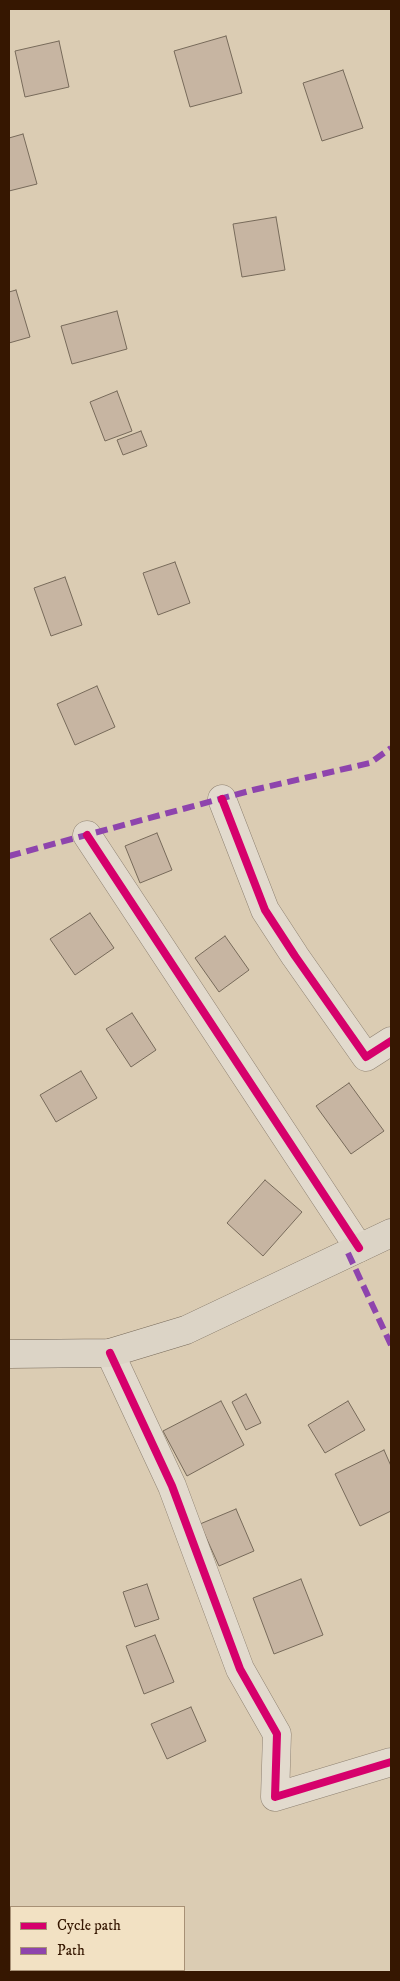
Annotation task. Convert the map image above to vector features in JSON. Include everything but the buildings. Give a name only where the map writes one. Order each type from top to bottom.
[{"type":"main road","points":[[9,1354],[110,1353],[186,1330],[391,1233]]},
{"type":"street","points":[[222,799],[265,910],[295,956],[366,1057],[391,1041]]},
{"type":"street","points":[[87,834],[359,1248]]},
{"type":"street","points":[[110,1353],[172,1486],[240,1669],[277,1734],[275,1797],[391,1762]]},
{"type":"marked path","points":[[9,856],[253,790],[370,763],[391,748]]},
{"type":"marked path","points":[[348,1253],[391,1345]]},
{"type":"cycle path","points":[[222,799],[265,910],[295,956],[366,1057],[391,1041]]},
{"type":"cycle path","points":[[87,835],[359,1248]]},
{"type":"cycle path","points":[[110,1353],[172,1486],[240,1669],[277,1734],[275,1797],[391,1762]]}]
